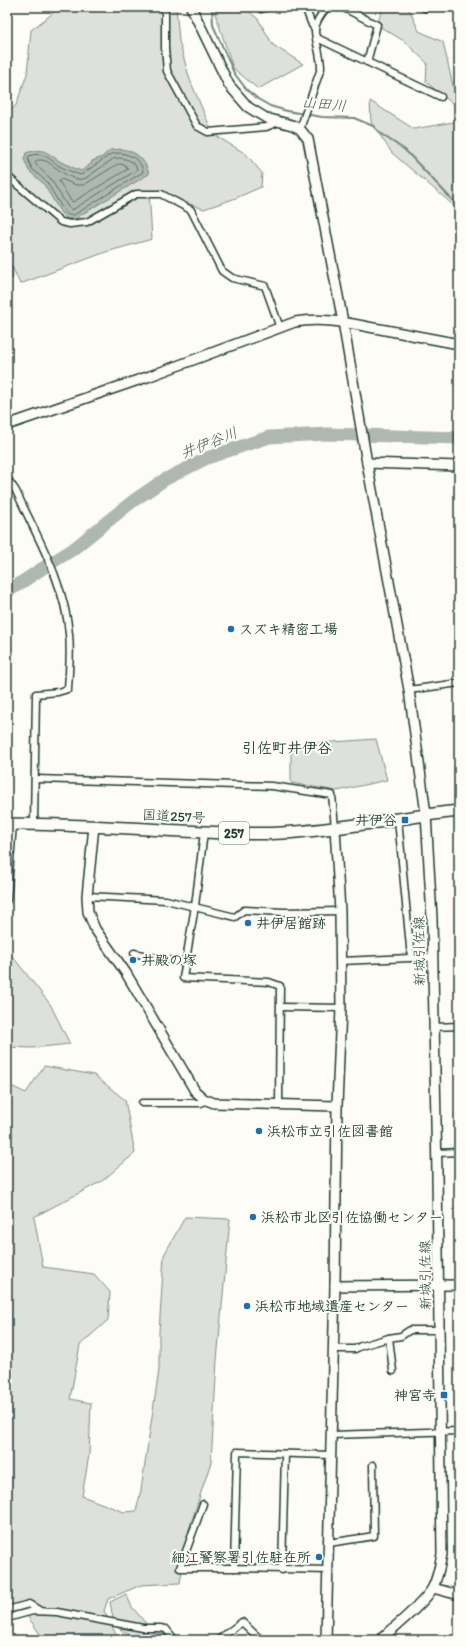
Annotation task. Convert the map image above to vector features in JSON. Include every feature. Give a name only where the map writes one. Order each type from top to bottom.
[{"type":"highway","name":"国道257号","points":[[10,824],[94,826],[204,832],[281,833],[335,828],[426,814],[459,811]]},
{"type":"street","points":[[165,7],[165,48],[167,71],[197,126],[208,132],[266,127],[280,121]]},
{"type":"street","points":[[191,7],[229,85],[248,107],[266,118],[300,127],[322,68],[315,29],[305,7]]},
{"type":"street","points":[[261,7],[261,9],[268,7]]},
{"type":"street","points":[[315,29],[319,17],[327,7]]},
{"type":"street","points":[[342,7],[377,25],[367,62]]},
{"type":"street","points":[[317,38],[441,96]]},
{"type":"street","name":"新城引佐線","points":[[300,127],[308,138],[343,322],[408,690],[426,814],[433,957],[440,1430],[443,1531],[442,1554],[433,1588],[424,1599],[380,1640]]},
{"type":"street","points":[[7,176],[61,222],[70,224],[87,222],[136,194],[161,194],[191,210],[222,271],[232,278],[265,286],[280,328]]},
{"type":"street","points":[[7,425],[150,376],[280,328],[307,320],[343,322],[459,344]]},
{"type":"street","points":[[367,463],[459,466]]},
{"type":"street","points":[[7,478],[16,491],[57,578],[63,597],[69,634],[68,689],[58,692],[36,694],[36,779],[34,824]]},
{"type":"street","points":[[408,690],[459,683]]},
{"type":"street","points":[[36,779],[272,786],[332,795],[340,911],[342,1008],[337,1106],[336,1286],[330,1455],[326,1640]]},
{"type":"street","points":[[398,819],[411,958]]},
{"type":"street","points":[[7,900],[10,824]]},
{"type":"street","points":[[94,826],[87,896],[88,912],[96,929],[126,973],[195,1091],[204,1099],[214,1103],[337,1106]]},
{"type":"street","points":[[204,832],[195,906],[183,978],[269,982],[280,986],[279,1105]]},
{"type":"street","points":[[87,896],[166,900],[235,917],[244,910],[340,911]]},
{"type":"street","points":[[134,953],[164,960],[186,962]]},
{"type":"street","points":[[341,961],[433,957]]},
{"type":"street","points":[[281,1007],[342,1008]]},
{"type":"street","points":[[434,1027],[459,1026]]},
{"type":"street","points":[[142,1103],[201,1103],[207,1100]]},
{"type":"street","points":[[437,1153],[459,1152]]},
{"type":"street","points":[[336,1286],[459,1285]]},
{"type":"street","points":[[334,1350],[355,1349],[389,1338],[401,1336],[410,1330],[439,1330]]},
{"type":"street","points":[[389,1338],[393,1371]]},
{"type":"street","points":[[331,1435],[459,1430]]},
{"type":"street","points":[[234,1568],[237,1452],[330,1455]]},
{"type":"street","points":[[282,1570],[285,1454]]},
{"type":"street","points":[[328,1543],[374,1536],[373,1465]]},
{"type":"street","points":[[203,1504],[180,1568],[328,1570]]},
{"type":"street","points":[[433,1588],[459,1595]]},
{"type":"street","points":[[7,1610],[29,1604],[41,1611]]},
{"type":"street","points":[[7,1618],[33,1611],[57,1612],[144,1628],[166,1629],[175,1640]]},
{"type":"street","points":[[218,1640],[242,1622],[261,1640]]},
{"type":"shaded area","points":[[55,7],[176,7],[179,41],[190,80],[213,134],[246,154],[262,173],[261,187],[236,198],[204,209],[149,190],[152,239],[106,252],[20,284],[12,266],[13,278],[7,280],[7,115],[16,105],[27,74],[31,30],[53,13]]},
{"type":"shaded area","points":[[213,7],[244,7],[258,19],[273,45],[303,64],[258,89],[233,68]]},
{"type":"shaded area","points":[[383,7],[408,7],[419,31],[443,42],[458,108],[426,82],[427,63],[404,41],[377,25]]},
{"type":"shaded area","points":[[370,101],[414,129],[459,121],[459,210],[392,153],[371,122]]},
{"type":"shaded area","points":[[376,739],[387,780],[337,791],[291,783],[291,745]]},
{"type":"shaded area","points":[[7,953],[13,957],[50,1004],[70,1044],[32,1048],[7,1047]]},
{"type":"shaded area","points":[[44,1066],[94,1075],[125,1100],[135,1153],[102,1181],[34,1217],[43,1267],[94,1274],[110,1292],[108,1320],[80,1345],[70,1399],[91,1403],[89,1455],[82,1496],[124,1512],[136,1511],[141,1490],[159,1370],[159,1332],[164,1255],[185,1217],[230,1219],[217,1360],[211,1462],[188,1532],[180,1583],[141,1585],[108,1599],[104,1611],[119,1640],[44,1640],[21,1607],[7,1609],[7,1084],[26,1093]]},
{"type":"shaded area","points":[[126,1594],[132,1607],[154,1633],[165,1634],[170,1640],[136,1640],[114,1625],[110,1602]]},
{"type":"water","points":[[121,149],[139,156],[145,164],[149,174],[79,216],[77,219],[67,219],[61,213],[43,183],[29,171],[24,159],[26,153],[38,150],[43,151],[63,163],[81,171],[91,164],[92,161],[102,157],[110,150]]},
{"type":"waterway","name":"山田川","points":[[212,7],[213,25],[234,73],[247,90],[270,106],[287,111],[322,117],[354,118],[373,126],[381,134],[405,150],[458,206],[459,210]]},
{"type":"waterway","name":"井伊谷川","points":[[7,592],[72,550],[133,501],[164,480],[207,458],[269,437],[328,434],[459,438]]},
{"type":"place","name":"スズキ精密工場","points":[[231,629]]},
{"type":"place","name":"井伊谷","points":[[405,820]]},
{"type":"place","name":"井伊居館跡","points":[[248,923]]},
{"type":"place","name":"井殿の塚","points":[[133,960]]},
{"type":"place","name":"浜松市立引佐図書館","points":[[259,1131]]},
{"type":"place","name":"浜松市北区引佐協働センター","points":[[253,1217]]},
{"type":"place","name":"浜松市地域遺産センター","points":[[247,1306]]},
{"type":"place","name":"神宮寺","points":[[444,1395]]},
{"type":"place","name":"細江警察署引佐駐在所","points":[[319,1557]]},
{"type":"district","name":"引佐町井伊谷","points":[[287,748]]}]
